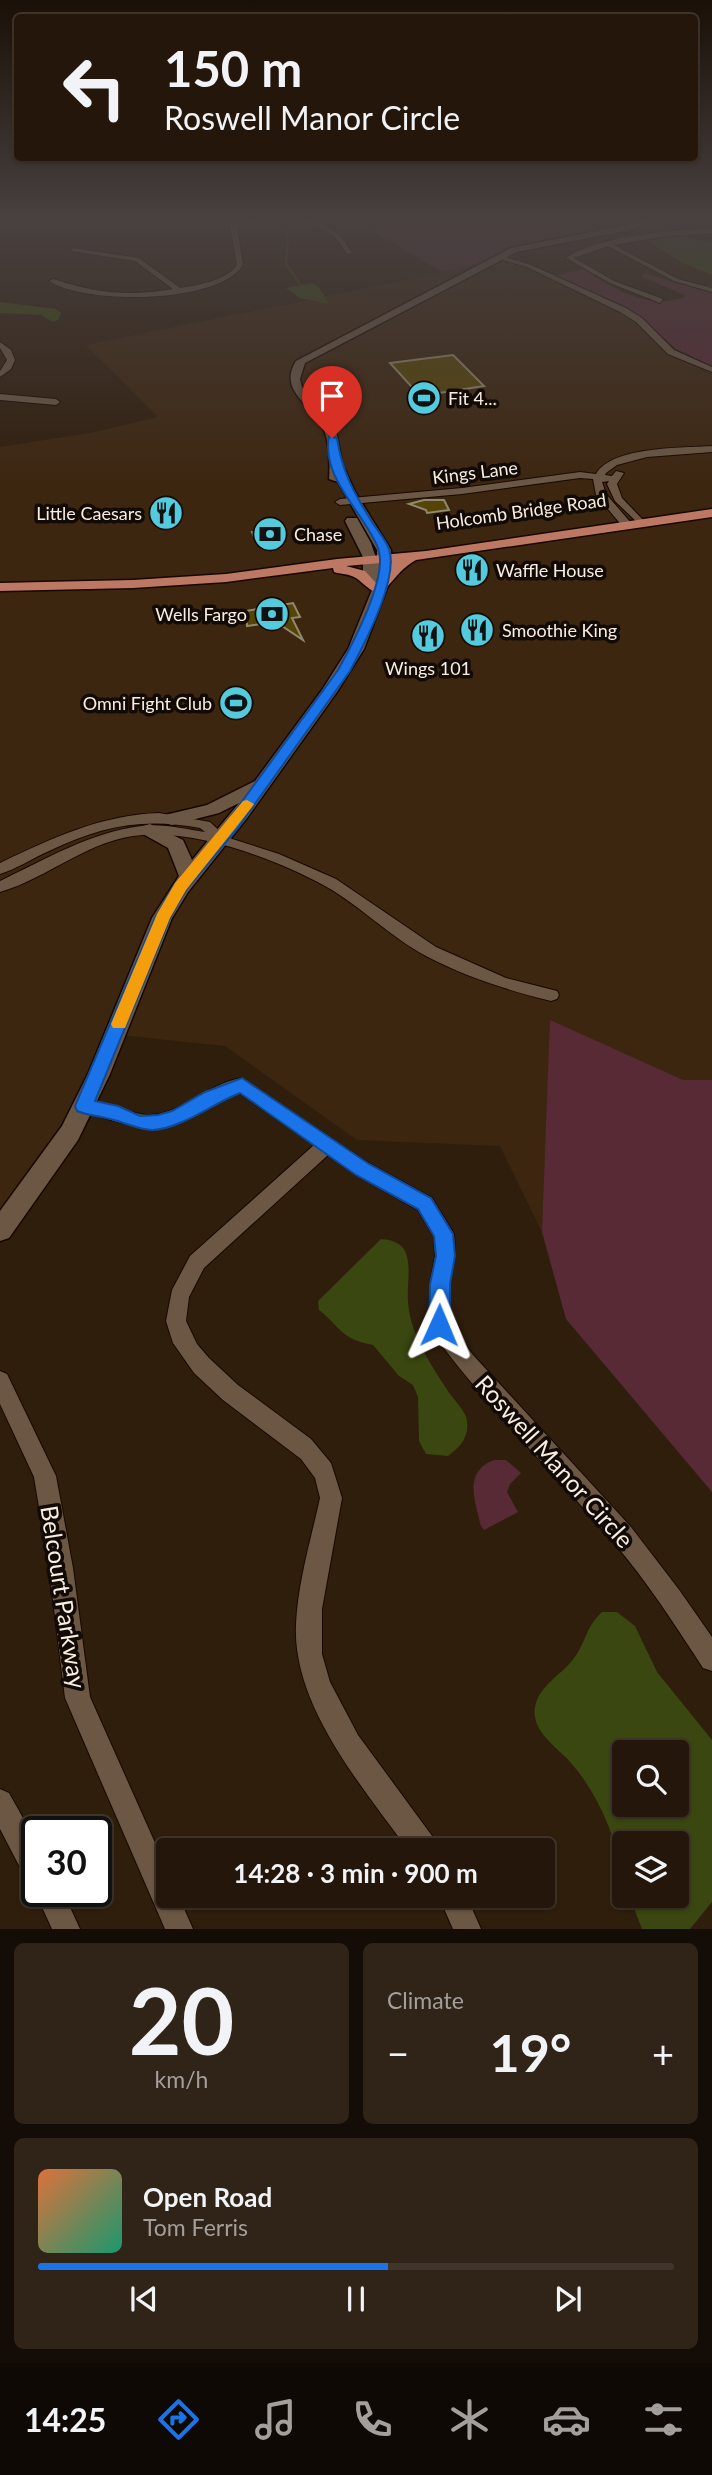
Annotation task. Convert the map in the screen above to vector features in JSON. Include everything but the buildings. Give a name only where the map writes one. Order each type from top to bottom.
[{"type":"main road","name":"Holcomb Bridge Road","points":[[377,556],[411,557],[630,520],[712,502]]},
{"type":"main road","name":"Holcomb Bridge Road","points":[[0,587],[169,583],[337,563],[630,520],[712,513]]},
{"type":"main road","points":[[312,566],[356,572],[374,586],[398,564],[411,557]]},
{"type":"street","points":[[0,1230],[70,1133],[84,1106],[162,918],[344,671],[362,632],[374,586],[385,575],[377,556],[335,486],[337,466],[328,426],[294,383],[296,366],[315,351],[399,308]]},
{"type":"street","points":[[619,308],[639,320],[671,352],[712,370]]},
{"type":"street","points":[[0,344],[11,354],[13,360],[11,366],[0,375]]},
{"type":"street","points":[[0,397],[56,402]]},
{"type":"street","points":[[630,520],[613,489],[614,479],[630,466],[671,454],[712,447]]},
{"type":"street","points":[[630,520],[601,495],[598,477],[609,466],[627,458],[655,453],[671,454]]},
{"type":"street","name":"Kings Lane","points":[[346,501],[453,492],[580,475],[614,479]]},
{"type":"street","points":[[172,819],[213,809],[235,799],[266,779]]},
{"type":"street","points":[[0,869],[98,824],[141,817],[206,825],[221,840]]},
{"type":"street","points":[[150,830],[176,844],[190,877]]},
{"type":"street","points":[[0,887],[92,843],[117,835],[150,830],[172,831],[221,840],[274,857],[331,883],[430,951],[502,983],[551,995]]},
{"type":"street","name":"Roswell Manor Circle","points":[[84,1106],[118,1113],[139,1123],[158,1122],[177,1117],[211,1097],[242,1085],[362,1169],[425,1203],[444,1234],[445,1256],[440,1284],[439,1325],[466,1362],[624,1535],[667,1591],[712,1659]]},
{"type":"street","points":[[327,1145],[197,1262],[183,1283],[176,1319],[198,1362],[229,1392],[296,1440],[318,1461],[326,1478],[331,1498],[308,1625],[309,1652],[315,1676],[333,1719],[417,1838]]},
{"type":"street","name":"Belcourt Parkway","points":[[0,1381],[45,1476],[61,1568],[78,1698],[178,1929]]},
{"type":"street","points":[[0,1802],[21,1841]]},
{"type":"street","points":[[56,1907],[66,1929]]},
{"type":"street","points":[[458,1908],[467,1929]]},
{"type":"shaded area","points":[[0,308],[48,308],[61,313],[58,320],[53,322],[41,315],[0,313]]},
{"type":"shaded area","points":[[268,308],[614,308],[641,321],[674,353],[712,368],[712,1468],[543,1208],[542,1232],[500,1146],[357,1140],[225,1046],[110,1034],[88,1093],[0,1237],[0,447],[90,433],[158,417],[86,345]]},
{"type":"shaded area","points":[[621,308],[712,308],[712,366],[676,349],[643,319]]},
{"type":"shaded area","points":[[550,1020],[683,1080],[712,1080],[712,1492],[566,1319],[542,1232]]},
{"type":"shaded area","points":[[381,1239],[393,1241],[406,1253],[409,1271],[408,1302],[413,1327],[430,1362],[466,1418],[465,1437],[448,1456],[426,1454],[419,1441],[418,1397],[413,1385],[399,1376],[373,1345],[347,1336],[319,1310],[318,1301]]},
{"type":"shaded area","points":[[494,1460],[506,1460],[521,1473],[510,1484],[507,1492],[518,1512],[484,1530],[476,1506],[474,1483],[480,1470]]},
{"type":"shaded area","points":[[602,1612],[617,1612],[635,1626],[657,1672],[712,1740],[712,1902],[690,1929],[642,1929],[634,1908],[689,1908],[689,1831],[612,1831],[612,1835],[590,1789],[537,1724],[537,1699],[575,1657],[589,1629]]},
{"type":"slow traffic","points":[[119,1024],[162,918],[181,887],[247,804]]},
{"type":"place","name":"Fit 4...","points":[[424,398]]},
{"type":"place","name":"Little Caesars","points":[[166,513]]},
{"type":"place","name":"Chase","points":[[270,534]]},
{"type":"place","name":"Waffle House","points":[[472,570]]},
{"type":"place","name":"Wells Fargo","points":[[272,614]]},
{"type":"place","name":"Smoothie King","points":[[477,630]]},
{"type":"place","name":"Wings 101","points":[[428,636]]},
{"type":"place","name":"Omni Fight Club","points":[[236,703]]},
{"type":"route","points":[[332,438],[337,466],[349,492],[381,542],[385,575],[356,649],[344,671],[232,826],[181,887],[162,918],[84,1106],[118,1113],[139,1123],[158,1122],[177,1117],[235,1085],[242,1085],[362,1169],[425,1203],[444,1234],[445,1256],[440,1284],[439,1325]]}]
